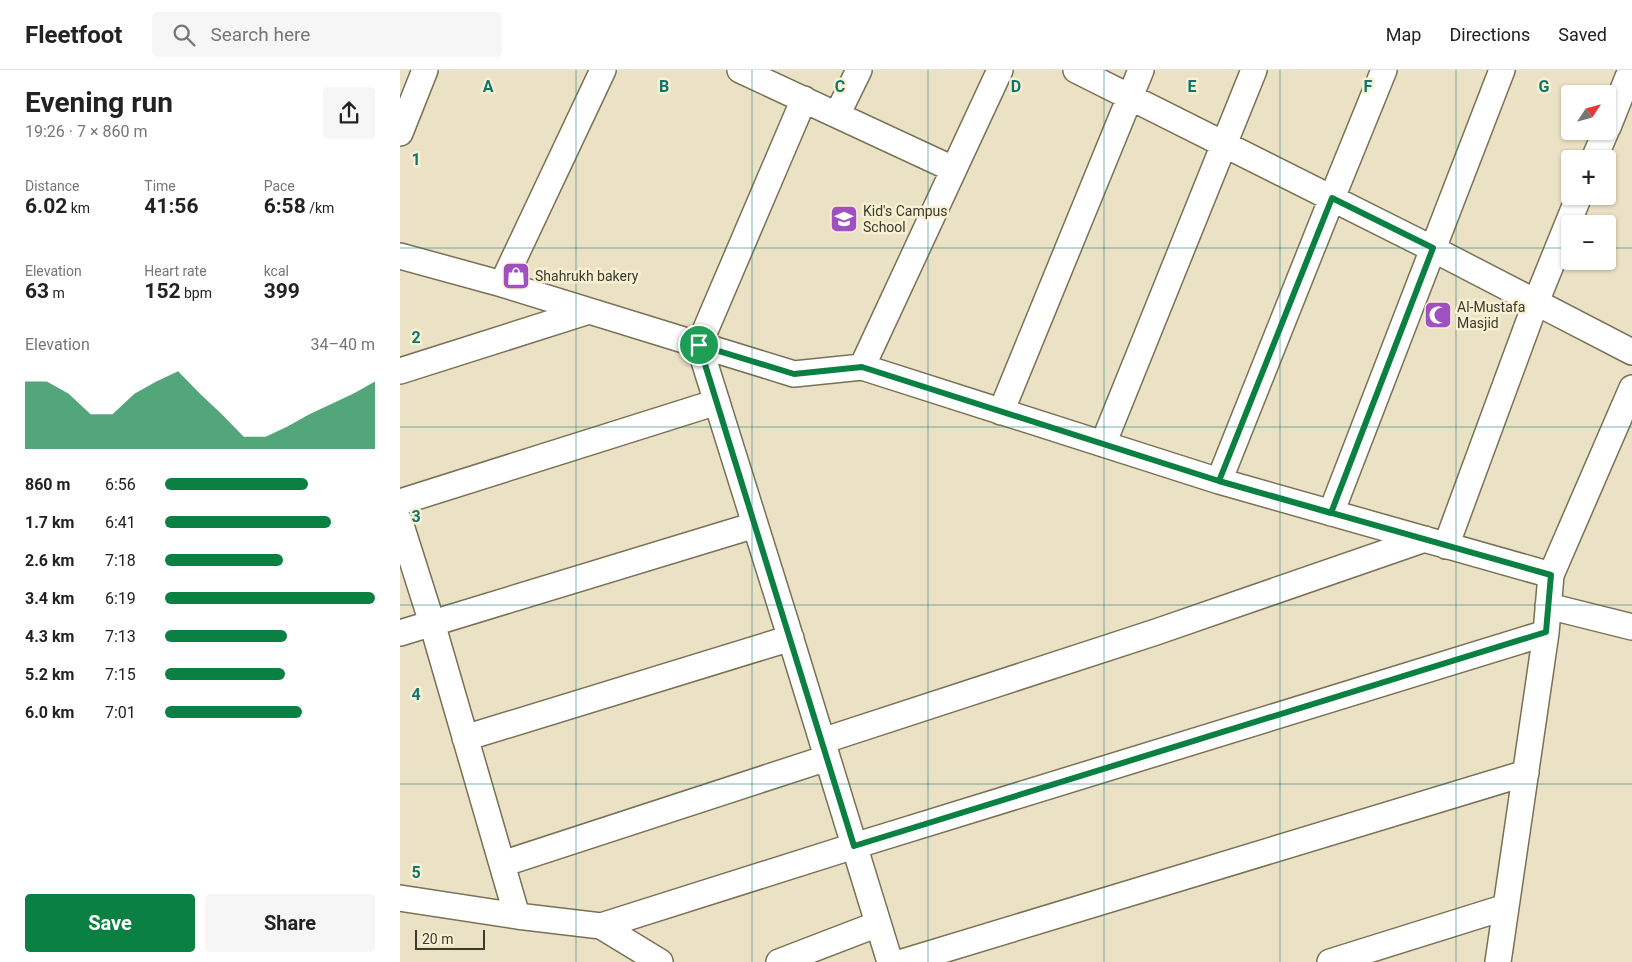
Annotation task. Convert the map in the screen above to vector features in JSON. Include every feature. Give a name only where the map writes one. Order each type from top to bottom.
[{"type":"street","points":[[400,133],[425,70]]},
{"type":"street","points":[[502,284],[603,70]]},
{"type":"street","points":[[740,70],[954,169]]},
{"type":"street","points":[[837,115],[859,70]]},
{"type":"street","points":[[862,367],[1000,70]]},
{"type":"street","points":[[1076,70],[1433,248],[1632,352]]},
{"type":"street","points":[[1001,412],[1141,70]]},
{"type":"street","points":[[1104,444],[1254,70]]},
{"type":"street","points":[[1219,481],[1384,70]]},
{"type":"street","points":[[1331,513],[1502,70]]},
{"type":"street","points":[[1616,101],[1624,75]]},
{"type":"street","points":[[804,100],[699,345],[890,962]]},
{"type":"street","points":[[502,864],[1147,635],[1436,542],[1575,205]]},
{"type":"street","points":[[400,256],[502,284],[794,374],[862,367],[1219,481],[1551,575]]},
{"type":"street","points":[[400,371],[589,311]]},
{"type":"street","points":[[1498,962],[1546,632],[1551,575],[1632,388]]},
{"type":"street","points":[[400,502],[717,402]]},
{"type":"street","points":[[400,522],[432,623],[517,916]]},
{"type":"street","points":[[400,633],[756,526]]},
{"type":"street","points":[[1548,606],[1632,627]]},
{"type":"street","points":[[400,898],[517,916],[601,926],[1546,632]]},
{"type":"street","points":[[465,738],[791,638]]},
{"type":"street","points":[[903,962],[1526,773]]},
{"type":"street","points":[[1330,962],[1506,907]]},
{"type":"street","points":[[779,962],[878,924]]},
{"type":"street","points":[[601,926],[660,962]]},
{"type":"place","name":"Kid's Campus School","points":[[844,219]]},
{"type":"place","name":"Shahrukh bakery","points":[[516,276]]},
{"type":"place","name":"Al-Mustafa Masjid","points":[[1438,315]]},
{"type":"route","points":[[699,345],[794,374],[862,367],[1219,481],[1331,513],[1433,248],[1332,198],[1219,481],[1446,546],[1551,575],[1546,632],[854,846],[699,345]]}]
